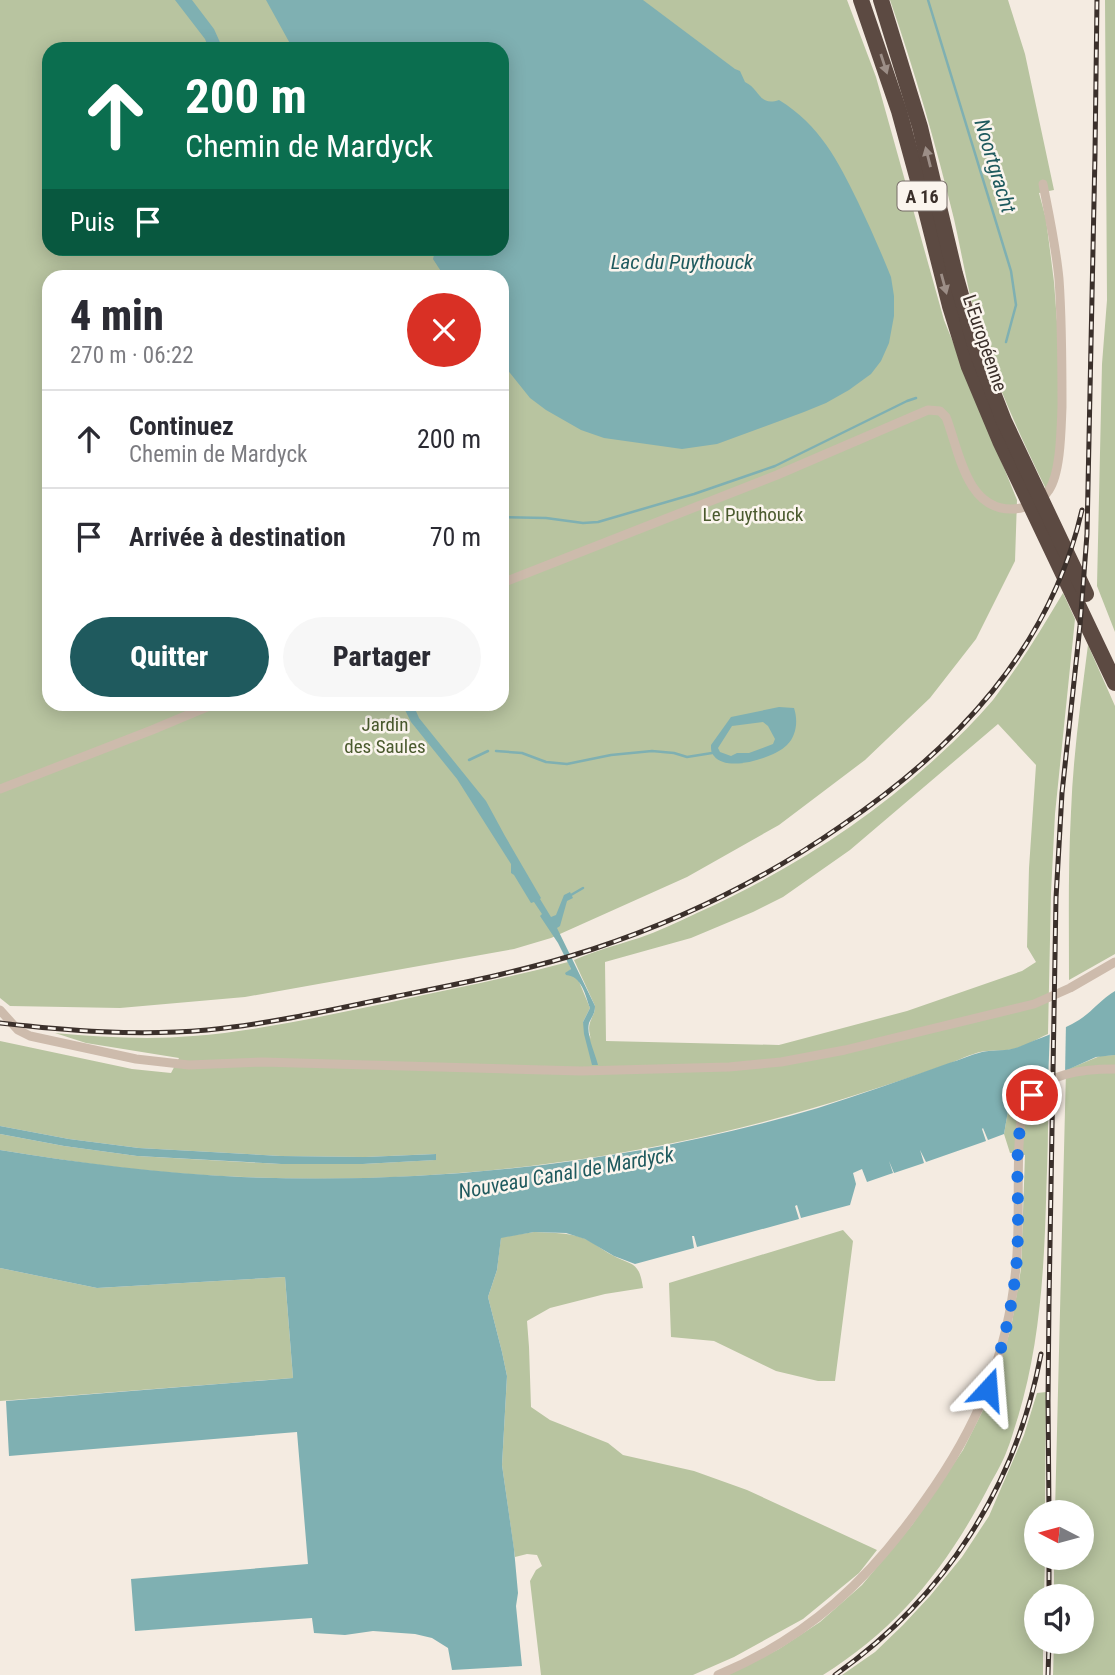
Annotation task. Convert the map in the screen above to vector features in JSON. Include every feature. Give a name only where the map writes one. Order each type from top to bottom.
[{"type":"highway","name":"L'Européenne","points":[[861,0],[903,125],[944,285],[977,388],[1115,657]]},
{"type":"highway","name":"L'Européenne","points":[[881,0],[924,142],[971,331],[995,402],[1017,462],[1115,683]]},
{"type":"street","points":[[509,580],[777,475],[928,410],[940,411],[946,417],[968,477],[980,497],[990,505],[1000,508],[1025,508],[1045,494],[1052,484],[1061,429],[1062,355],[1059,277],[1043,184]]},
{"type":"street","points":[[0,789],[197,711]]},
{"type":"street","points":[[0,1010],[23,1034],[152,1062],[190,1065],[255,1062],[559,1071],[667,1070],[766,1064],[860,1047],[1034,1003],[1070,988],[1115,962]]},
{"type":"street","points":[[718,1675],[783,1642],[813,1622],[852,1589],[903,1531],[956,1454],[988,1389],[1006,1329],[1016,1266],[1018,1170],[1022,1116],[1027,1103],[1035,1091],[1047,1083],[1074,1072],[1095,1068],[1115,1069]]},
{"type":"green space","name":"Le Puythouck","points":[[0,0],[847,0],[876,77],[944,320],[1017,500],[1015,561],[976,639],[930,698],[865,760],[779,825],[687,877],[551,938],[514,949],[245,997],[120,1008],[10,1006],[0,998]]},
{"type":"green space","points":[[890,0],[1008,0],[1025,54],[1054,190],[1039,193],[1046,219],[1054,282],[1064,445],[1046,489],[1011,415],[982,338],[940,164]]},
{"type":"green space","points":[[1105,0],[1115,0],[1115,632],[1097,586],[1102,364],[1107,300]]},
{"type":"green space","points":[[1063,593],[1075,619],[1055,814],[1048,1034],[1018,1048],[978,1053],[779,1118],[673,1143],[539,1165],[404,1177],[268,1178],[133,1169],[0,1150],[0,1134],[137,1156],[280,1164],[363,1164],[435,1160],[435,1154],[281,1156],[139,1148],[0,1126],[0,1041],[132,1069],[171,1073],[179,1058],[86,1043],[55,1033],[159,1038],[242,1031],[387,1003],[568,962],[571,969],[568,972],[578,979],[590,1008],[583,1022],[591,1039],[589,1027],[595,1006],[574,960],[676,923],[762,881],[824,844],[882,803],[952,743],[993,700],[1030,648]],"holes":[[[998,724],[1036,765],[1027,947],[1036,962],[1022,971],[907,1011],[779,1045],[606,1041],[605,962],[691,938],[783,897],[850,850]]]},
{"type":"green space","points":[[1088,645],[1115,706],[1115,954],[1069,980],[1072,791]]},
{"type":"green space","points":[[1115,1055],[1115,1675],[1053,1675],[1054,1654],[1094,1654],[1094,1584],[1054,1584],[1054,1570],[1094,1570],[1094,1500],[1055,1500],[1066,1070],[1100,1056]]},
{"type":"green space","points":[[1046,1079],[1048,1110],[1044,1256],[1036,1338],[1018,1417],[999,1467],[955,1545],[937,1570],[897,1616],[850,1657],[823,1675],[727,1675],[779,1649],[820,1622],[862,1585],[912,1525],[963,1450],[989,1398],[1011,1328],[1021,1269],[1025,1155],[1010,1153],[1004,1134],[1009,1105]]},
{"type":"green space","points":[[843,1230],[853,1241],[835,1381],[818,1381],[776,1371],[714,1341],[671,1337],[669,1283]]},
{"type":"green space","points":[[534,1232],[565,1234],[587,1240],[634,1266],[643,1288],[605,1294],[550,1308],[527,1321],[531,1407],[550,1420],[608,1443],[623,1455],[694,1471],[747,1490],[877,1550],[859,1573],[803,1619],[734,1657],[693,1675],[541,1675],[530,1581],[536,1570],[542,1566],[537,1555],[515,1557],[502,1465],[507,1376],[488,1297],[497,1270],[501,1237]]},
{"type":"green space","points":[[0,1268],[97,1288],[285,1277],[293,1378],[0,1401]]},
{"type":"green space","points":[[1046,1392],[1045,1500],[1024,1500],[1024,1570],[1045,1570],[1044,1584],[1024,1584],[1024,1654],[1043,1654],[1043,1675],[842,1675],[875,1652],[903,1625],[962,1557],[989,1516],[1024,1435],[1037,1393]]},
{"type":"water","points":[[175,0],[192,0],[214,29],[220,42],[206,42]]},
{"type":"water","name":"Lac du Puythouck","points":[[266,0],[643,0],[740,71],[745,82],[763,99],[772,102],[779,100],[793,110],[817,132],[826,145],[858,202],[891,277],[894,316],[889,343],[881,361],[871,374],[826,403],[717,444],[682,449],[604,438],[581,430],[530,398],[509,372],[509,270],[440,270],[433,259],[434,256],[509,256],[509,42],[289,42]]},
{"type":"water","points":[[779,707],[794,708],[796,727],[787,745],[772,755],[750,762],[729,763],[714,756],[711,745],[731,717]],"holes":[[[763,722],[775,739],[773,744],[731,756],[720,752],[718,748],[732,726]]]},
{"type":"water","points":[[406,711],[416,711],[486,801],[551,917],[556,915],[564,895],[570,892],[573,898],[567,901],[560,926],[557,928],[595,1006],[588,1028],[598,1065],[592,1065],[584,1034],[583,1022],[590,1008],[582,987],[576,979],[566,975],[571,969],[540,916],[542,914],[534,902],[531,903],[511,873],[511,864],[457,779],[411,722]]},
{"type":"water","name":"Nouveau Canal de Mardyck","points":[[1115,991],[1115,1055],[1096,1057],[1038,1083],[1009,1105],[1004,1134],[988,1140],[983,1128],[986,1141],[926,1162],[920,1150],[924,1163],[894,1173],[889,1161],[893,1173],[867,1182],[862,1169],[853,1173],[856,1184],[850,1205],[801,1218],[797,1205],[795,1206],[799,1219],[697,1247],[692,1236],[694,1248],[635,1264],[614,1256],[585,1239],[566,1233],[534,1232],[501,1238],[497,1270],[488,1297],[507,1376],[502,1465],[514,1549],[522,1666],[452,1670],[448,1648],[432,1638],[373,1631],[345,1635],[314,1633],[312,1618],[135,1631],[131,1579],[308,1564],[297,1432],[9,1456],[6,1401],[293,1378],[285,1277],[97,1288],[0,1268],[0,1150],[180,1173],[314,1179],[459,1173],[605,1156],[748,1127],[818,1108],[978,1053],[1016,1048],[1079,1020]]},
{"type":"water","points":[[0,1126],[139,1148],[281,1156],[436,1154],[436,1160],[363,1164],[281,1164],[137,1156],[0,1134]]},
{"type":"pier","points":[[1066,1022],[1065,1075],[1048,1082],[1050,1030]]},
{"type":"waterway","name":"Noortgracht","points":[[928,0],[1011,271],[1016,305],[1006,342]]},
{"type":"waterway","points":[[509,517],[598,522],[694,494],[775,466],[916,398]]},
{"type":"waterway","points":[[469,760],[488,751]]},
{"type":"waterway","points":[[496,751],[522,753],[546,762],[567,764],[611,755],[652,751],[687,757],[712,753]]},
{"type":"waterway","points":[[571,895],[583,888]]},
{"type":"railway","points":[[1049,1500],[1049,1303],[1056,898],[1062,793],[1087,534],[1097,0]]},
{"type":"railway","points":[[0,1023],[155,1033],[207,1030],[279,1020],[545,963],[626,938],[722,896],[783,864],[841,826],[923,763],[959,728],[993,691],[1022,651],[1047,607],[1067,560],[1082,510]]},
{"type":"railway","points":[[835,1675],[910,1611],[942,1574],[970,1535],[994,1493],[1014,1449],[1041,1354]]},
{"type":"railway","points":[[1049,1570],[1049,1584]]},
{"type":"railway","points":[[1048,1675],[1049,1654]]},
{"type":"route","points":[[988,1389],[1006,1329],[1016,1273],[1020,1131],[1023,1112],[1032,1095]]},
{"type":"park label","name":"Jardin des Saules","points":[[385,735]]}]
